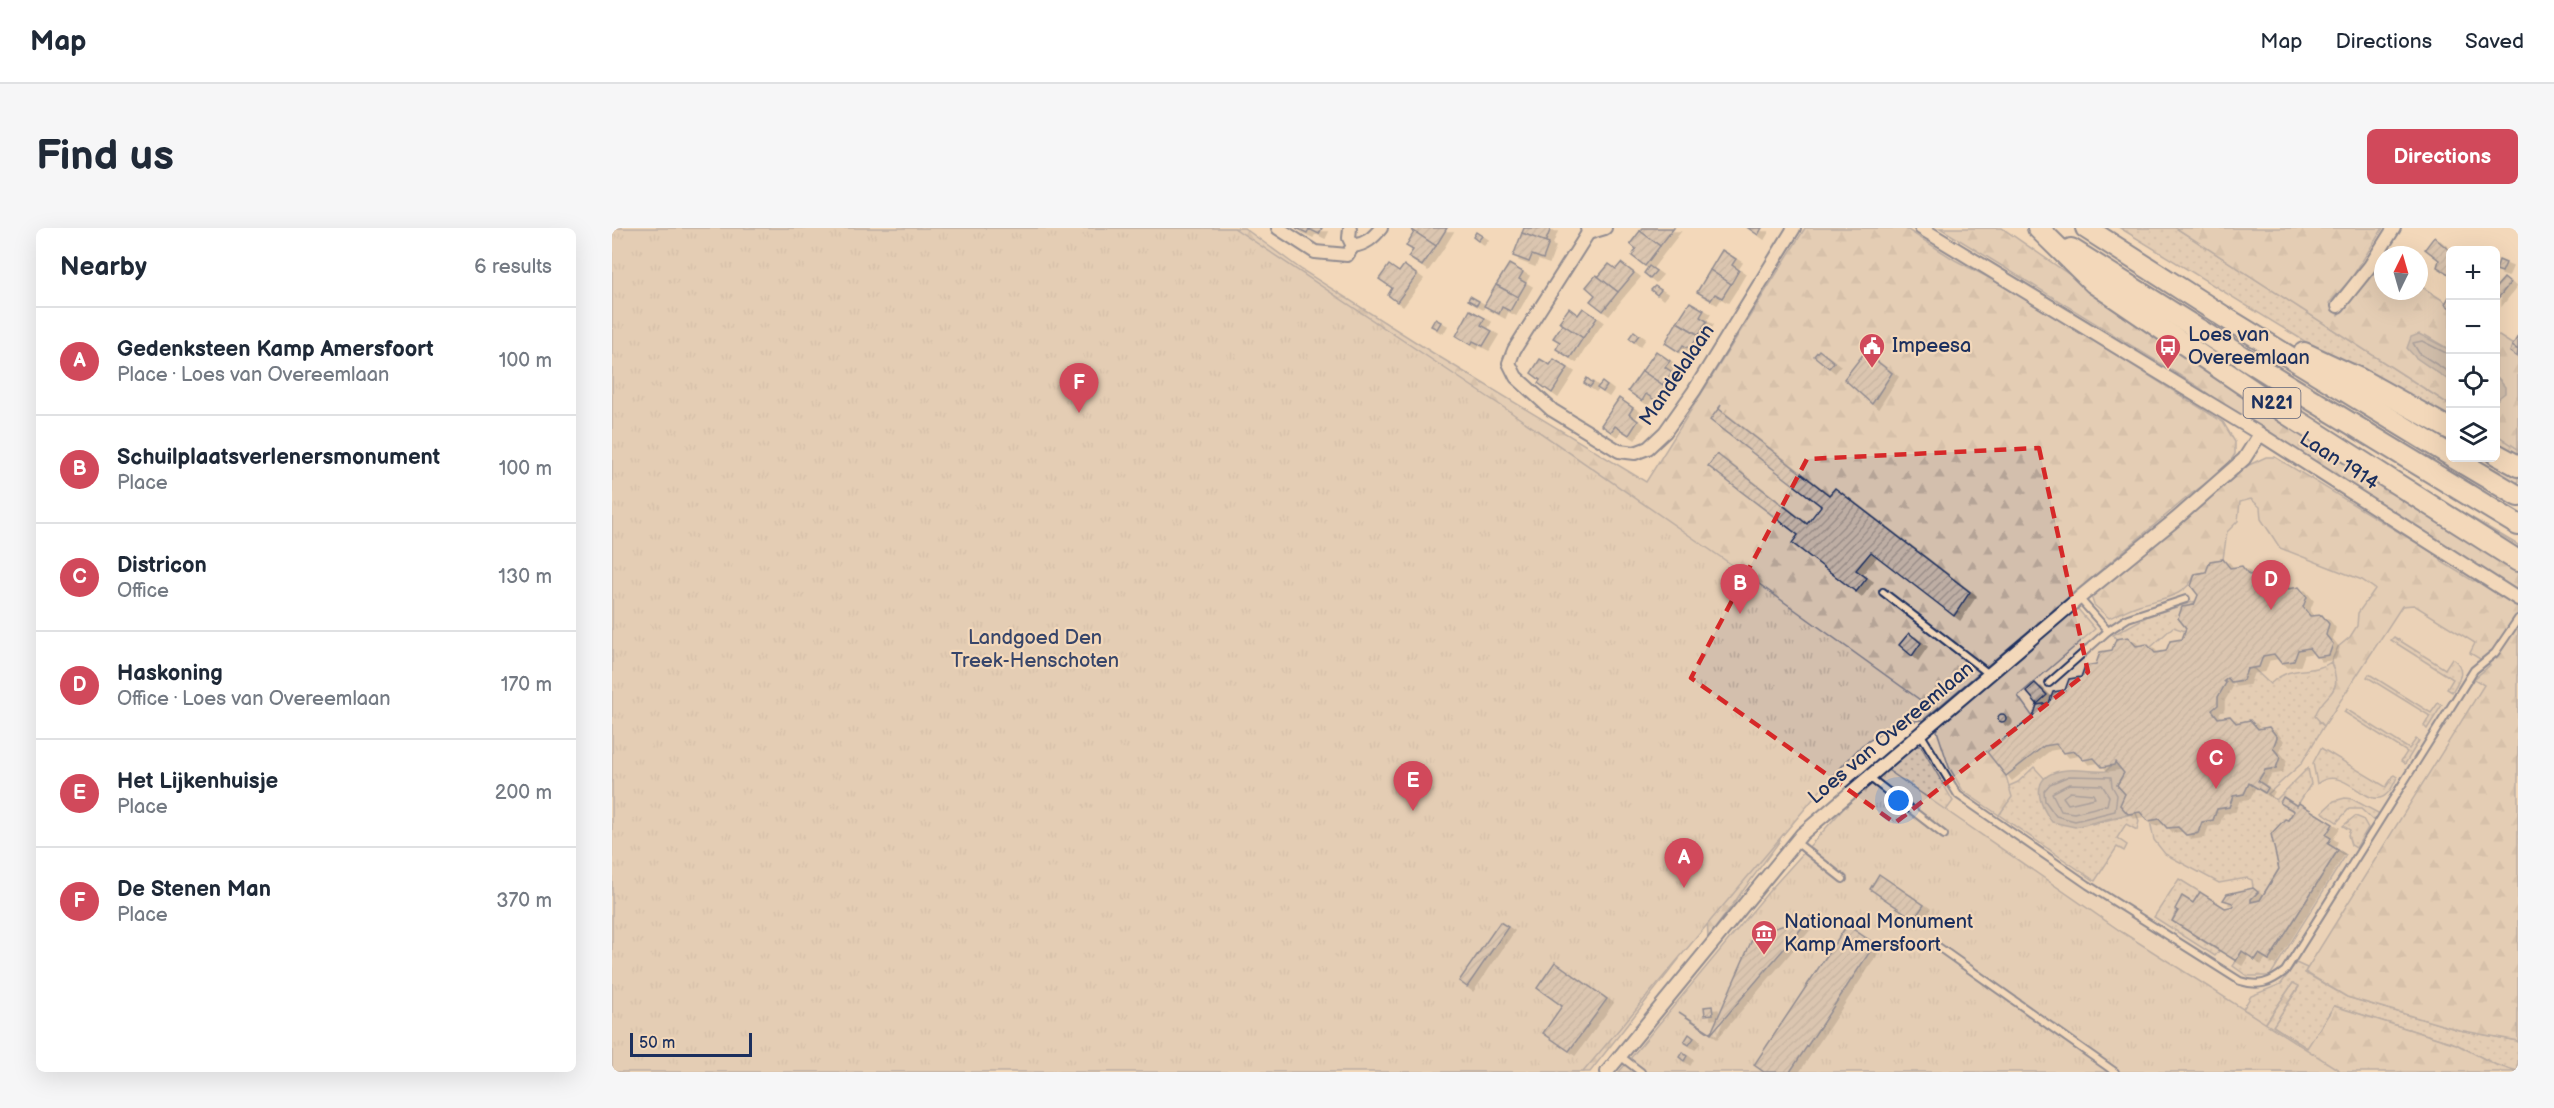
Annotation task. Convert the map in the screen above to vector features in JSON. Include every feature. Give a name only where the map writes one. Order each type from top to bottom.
[{"type":"main road","name":"N221","points":[[2039,228],[2271,375],[2518,525]]},
{"type":"main road","name":"N221","points":[[2039,228],[2094,283],[2287,414],[2518,561]]},
{"type":"main road","name":"N221","points":[[2086,228],[2226,318],[2446,452]]},
{"type":"main road","name":"N221","points":[[2226,318],[2360,379],[2446,426]]},
{"type":"main road","points":[[2500,456],[2518,466]]},
{"type":"main road","name":"N221","points":[[2462,462],[2518,496]]},
{"type":"street","points":[[1278,228],[1315,252],[1347,255],[1353,246],[1374,237],[1381,228]]},
{"type":"street","points":[[1350,228],[1349,238],[1353,246]]},
{"type":"street","name":"Mandelalaan","points":[[1605,228],[1588,231],[1514,350],[1509,363],[1516,377],[1552,410],[1619,451],[1635,453],[1648,448],[1665,432],[1694,391],[1794,228]]},
{"type":"street","name":"Laan 1914","points":[[1921,228],[2260,434],[2518,599]]},
{"type":"street","points":[[2338,306],[2370,266],[2394,228]]},
{"type":"street","name":"Loes van Overeemlaan","points":[[1607,1072],[1796,842],[1920,733],[2223,478],[2244,459],[2260,434]]},
{"type":"lane","points":[[1883,592],[1989,675]]},
{"type":"lane","points":[[2079,598],[2108,631]]},
{"type":"lane","points":[[2049,683],[2108,631],[2128,618],[2186,599]]},
{"type":"lane","points":[[1920,733],[1958,795],[2107,897],[2240,981],[2255,986],[2272,981],[2285,971],[2474,670],[2495,653],[2518,620]]},
{"type":"lane","points":[[1869,777],[1944,835]]},
{"type":"lane","points":[[1796,842],[1843,879]]},
{"type":"lane","points":[[1936,946],[2115,1072]]},
{"type":"lane","points":[[1620,1056],[1641,1072]]},
{"type":"highlighted area","points":[[2039,448],[2088,672],[1895,823],[1691,678],[1807,459]]},
{"type":"shaded area","points":[[2248,492],[2502,654],[2305,972],[2293,983],[2265,1024],[2042,878],[1889,771]]},
{"type":"green space","name":"Landgoed Den Treek-Henschoten","points":[[612,228],[1234,228],[1509,411],[1748,576],[1927,705],[1862,745],[1830,779],[1583,1072],[612,1072]]},
{"type":"green space","points":[[942,228],[1244,228],[1302,270],[1433,353],[1646,482],[1805,228],[1905,228],[1955,260],[1997,282],[2223,422],[2235,442],[2235,454],[2226,468],[2190,495],[1923,720],[1914,721],[1906,716],[1818,654],[1787,820],[1779,842],[1708,938],[1707,914],[1676,950],[1679,959],[1590,1072],[1427,1072]]},
{"type":"green space","points":[[1940,228],[2002,228],[2158,336],[2518,572],[2518,592],[2227,408],[2199,387]]},
{"type":"green space","points":[[2120,228],[2176,228],[2446,402],[2446,423],[2332,358]]},
{"type":"green space","points":[[2176,228],[2383,228],[2351,279],[2329,303],[2338,315],[2374,272],[2374,300],[2428,300],[2428,291],[2446,302],[2446,348],[2425,335],[2415,357],[2446,378],[2446,402]]},
{"type":"green space","points":[[2500,337],[2518,348],[2518,449],[2500,437]]},
{"type":"green space","points":[[2500,437],[2518,449],[2518,460],[2500,450]]},
{"type":"green space","points":[[2266,457],[2275,457],[2440,557],[2442,562],[2473,581],[2477,580],[2518,606],[2518,1041],[2459,1030],[2347,997],[2305,972],[2484,685],[2474,679],[2490,665],[2470,653],[2475,643],[2414,605],[2402,606],[2324,726],[2315,716],[2332,692],[2336,682],[2331,662],[2338,647],[2350,637],[2357,626],[2358,613],[2375,589],[2362,580],[2280,548],[2261,519],[2260,507],[2251,499],[2240,502],[2238,521],[2227,532],[2223,559],[2211,561],[2206,572],[2195,574],[2186,588],[2179,593],[2135,606],[2109,618],[2094,605],[2091,596],[2249,465]]},
{"type":"green space","points":[[2376,461],[2518,545],[2518,554]]},
{"type":"green space","points":[[2478,462],[2499,462],[2518,472],[2518,485]]},
{"type":"green space","points":[[2196,601],[2179,618],[2186,628],[2185,631],[2173,627],[2150,648],[2125,643],[2113,635],[2148,616]]},
{"type":"green space","points":[[2077,608],[2095,629],[2018,696],[2033,717],[1987,752],[2006,776],[2012,797],[1999,815],[1963,791],[1949,767],[1937,731],[1941,721]]},
{"type":"green space","points":[[2394,637],[2445,669],[2452,658],[2457,662],[2461,674],[2452,692],[2447,689],[2453,679],[2391,640]]},
{"type":"green space","points":[[2331,662],[2337,681],[2319,722],[2324,726],[2301,764],[2268,794],[2276,800],[2308,768],[2311,784],[2297,806],[2284,797],[2280,802],[2294,811],[2288,820],[2285,819],[2272,834],[2279,869],[2260,900],[2251,902],[2258,892],[2253,888],[2252,880],[2247,878],[2219,883],[2165,854],[2154,840],[2150,821],[2159,819],[2167,828],[2178,827],[2186,835],[2197,834],[2202,822],[2213,820],[2217,809],[2229,807],[2233,796],[2244,794],[2249,783],[2264,793],[2268,787],[2258,781],[2265,770],[2276,768],[2280,757],[2273,748],[2277,737],[2269,727],[2258,729],[2250,720],[2236,723],[2230,716],[2218,718],[2212,710],[2226,683],[2224,681],[2228,678],[2231,682],[2243,680],[2247,669],[2253,668],[2270,684],[2287,673],[2324,666]]},
{"type":"green space","points":[[2369,674],[2431,713],[2438,703],[2442,705],[2427,729],[2424,726],[2430,716],[2367,677]]},
{"type":"green space","points":[[2346,709],[2409,749],[2416,739],[2419,741],[2405,764],[2401,761],[2407,752],[2344,712]]},
{"type":"green space","points":[[1913,746],[1921,746],[1953,801],[1945,812],[1887,774],[1890,767]]},
{"type":"green space","points":[[2321,748],[2386,787],[2394,775],[2397,777],[2389,792],[2380,798],[2370,797],[2340,780],[2329,779],[2317,784],[2313,763]]},
{"type":"green space","points":[[1882,766],[2122,932],[2342,1072],[1619,1072],[1770,890]]},
{"type":"green space","points":[[2034,767],[2045,779],[2041,784],[2092,824],[2136,813],[2139,821],[2137,830],[2126,824],[2117,838],[2127,845],[2124,851],[2117,847],[2095,881],[1999,815],[2011,797],[2009,786],[2018,782]]},
{"type":"green space","points":[[2352,799],[2380,814],[2375,822],[2361,809],[2349,809],[2337,822],[2322,812],[2334,801]]},
{"type":"green space","points":[[2355,816],[2363,819],[2368,828],[2356,848],[2351,845],[2348,835],[2350,830],[2343,826]]},
{"type":"green space","points":[[2338,850],[2346,855],[2270,976],[2247,976],[2233,966],[2242,951],[2255,960],[2259,954],[2269,960]]},
{"type":"green space","points":[[2179,879],[2200,892],[2193,903],[2182,896],[2172,921],[2219,951],[2215,956],[2154,917]]},
{"type":"green space","points":[[2296,963],[2307,968],[2305,973],[2347,997],[2459,1030],[2518,1041],[2518,1071],[2496,1065],[2456,1044],[2334,1006],[2308,1049],[2273,1026],[2299,987],[2293,983],[2265,1024],[2243,1009],[2251,996],[2281,984]]},
{"type":"green space","points":[[2293,983],[2299,986],[2273,1026],[2307,1048],[2334,1006],[2456,1044],[2496,1065],[2518,1072],[2233,1072]]},
{"type":"water","points":[[2419,334],[2446,348],[2446,378],[2415,357],[2407,348],[2411,337]]},
{"type":"water","points":[[2500,381],[2505,387],[2505,393],[2500,397]]},
{"type":"water","points":[[2115,762],[2124,773],[2117,785],[2125,794],[2120,805],[2128,814],[2075,827],[2052,822],[2042,805],[2040,796],[2042,782],[2047,776],[2067,770],[2106,771]]},
{"type":"building","points":[[1296,228],[1322,228],[1319,234],[1309,229],[1307,233]]},
{"type":"building","points":[[1413,228],[1447,228],[1436,246],[1412,230]]},
{"type":"building","points":[[1524,228],[1551,228],[1545,243],[1522,233]]},
{"type":"building","points":[[1643,228],[1674,228],[1660,246],[1640,231]]},
{"type":"building","points":[[1748,228],[1762,228],[1758,235]]},
{"type":"building","points":[[1412,230],[1436,246],[1422,266],[1408,257],[1413,250],[1406,246],[1414,232]]},
{"type":"building","points":[[1640,231],[1660,246],[1645,266],[1632,256],[1636,249],[1630,244]]},
{"type":"building","points":[[1476,232],[1482,236],[1478,241],[1473,237]]},
{"type":"building","points":[[1522,233],[1549,243],[1543,259],[1532,255],[1529,262],[1513,256]]},
{"type":"building","points":[[2434,237],[2446,248],[2446,273],[2437,267],[2439,260],[2428,251],[2427,246]]},
{"type":"building","points":[[1722,250],[1736,259],[1732,265],[1739,270],[1731,284],[1710,270]]},
{"type":"building","points":[[2500,260],[2506,263],[2502,272],[2500,271]]},
{"type":"building","points":[[1621,263],[1634,273],[1618,292],[1596,275],[1599,276],[1609,264],[1616,269]]},
{"type":"building","points":[[1509,264],[1523,272],[1519,279],[1526,283],[1518,297],[1496,285]]},
{"type":"building","points":[[1389,265],[1399,272],[1404,265],[1417,275],[1397,302],[1388,295],[1392,288],[1379,279]]},
{"type":"building","points":[[1649,266],[1656,271],[1650,278],[1644,273]]},
{"type":"building","points":[[1710,270],[1731,284],[1722,298],[1715,294],[1711,300],[1697,292]]},
{"type":"building","points":[[1596,275],[1618,292],[1603,311],[1590,301],[1595,295],[1586,287]]},
{"type":"building","points":[[2504,278],[2510,283],[2500,296],[2500,282]]},
{"type":"building","points":[[1496,285],[1518,297],[1510,311],[1502,307],[1499,314],[1484,306]]},
{"type":"building","points":[[1655,286],[1661,290],[1657,295],[1651,290]]},
{"type":"building","points":[[1470,296],[1479,301],[1477,305],[1468,300]]},
{"type":"building","points":[[1690,302],[1704,310],[1700,317],[1707,321],[1699,335],[1677,322]]},
{"type":"building","points":[[1569,308],[1578,315],[1583,308],[1597,318],[1583,338],[1559,322]]},
{"type":"building","points":[[1470,310],[1485,318],[1481,325],[1492,331],[1483,346],[1473,341],[1471,345],[1456,336]]},
{"type":"building","points":[[1435,319],[1441,322],[1437,329],[1431,326]]},
{"type":"building","points":[[1559,322],[1583,338],[1570,358],[1556,349],[1560,342],[1553,338],[1562,325]]},
{"type":"building","points":[[1677,322],[1699,335],[1690,349],[1683,345],[1679,352],[1665,343]]},
{"type":"building","points":[[1634,331],[1639,335],[1634,342],[1629,338]]},
{"type":"building","points":[[2518,336],[2518,350],[2512,346]]},
{"type":"building","points":[[2512,346],[2518,350],[2517,357],[2510,352]]},
{"type":"building","points":[[1819,350],[1834,362],[1829,368],[1814,356]]},
{"type":"building","points":[[1656,351],[1670,361],[1665,367],[1672,372],[1663,385],[1642,371]]},
{"type":"building","points":[[1865,352],[1892,373],[1872,404],[1844,379]]},
{"type":"building","points":[[1540,359],[1550,365],[1554,359],[1568,368],[1552,393],[1538,383],[1540,380],[1531,373]]},
{"type":"building","points":[[1642,371],[1666,387],[1656,401],[1646,394],[1642,401],[1628,391]]},
{"type":"building","points":[[1587,378],[1593,383],[1590,387],[1584,383]]},
{"type":"building","points":[[1602,382],[1607,386],[1603,392],[1597,388]]},
{"type":"building","points":[[1619,398],[1633,408],[1629,414],[1638,421],[1629,435],[1615,426],[1611,432],[1601,425]]},
{"type":"building","points":[[1721,405],[1719,409],[1829,495],[1835,488],[1970,592],[1954,616],[1871,552],[1856,570],[1867,578],[1856,592],[1792,543],[1798,535],[1708,466],[1717,454],[1807,524],[1821,506],[1710,420]]},
{"type":"building","points":[[2223,559],[2230,568],[2242,566],[2249,575],[2261,573],[2268,582],[2280,580],[2288,589],[2299,587],[2307,597],[2303,607],[2310,616],[2322,615],[2329,624],[2326,635],[2333,644],[2329,655],[2316,657],[2309,648],[2298,650],[2294,661],[2281,663],[2274,654],[2263,656],[2259,667],[2247,669],[2243,680],[2231,682],[2228,678],[2224,681],[2226,683],[2218,697],[2218,705],[2212,710],[2218,718],[2230,716],[2236,723],[2250,720],[2258,729],[2269,727],[2277,737],[2273,748],[2280,757],[2276,768],[2265,770],[2258,781],[2268,788],[2265,793],[2249,783],[2244,794],[2233,796],[2229,807],[2217,809],[2213,820],[2202,822],[2198,833],[2186,835],[2178,827],[2167,828],[2159,819],[2148,821],[2140,812],[2128,814],[2120,805],[2125,794],[2117,785],[2124,773],[2115,762],[2114,765],[2102,767],[2094,758],[2083,760],[2075,751],[2063,753],[2056,744],[2044,746],[2006,776],[1987,752],[2033,717],[2037,705],[2049,703],[2053,692],[2065,690],[2069,679],[2081,677],[2085,666],[2096,664],[2100,652],[2112,650],[2116,639],[2128,637],[2136,646],[2147,644],[2155,653],[2166,651],[2170,641],[2182,639],[2186,628],[2178,618],[2182,607],[2194,605],[2198,595],[2191,586],[2195,574],[2206,572],[2210,561]]},
{"type":"building","points":[[1909,633],[1921,643],[1912,656],[1899,645]]},
{"type":"building","points":[[2035,683],[2047,695],[2037,704],[2026,691]]},
{"type":"building","points":[[2002,714],[2006,718],[2002,722],[1998,718]]},
{"type":"building","points":[[2283,797],[2297,806],[2299,803],[2333,824],[2326,835],[2331,838],[2328,844],[2338,850],[2269,960],[2259,954],[2255,960],[2242,951],[2236,961],[2172,921],[2178,911],[2175,909],[2182,896],[2193,903],[2200,892],[2225,908],[2234,906],[2233,903],[2223,900],[2227,894],[2253,888],[2258,892],[2251,902],[2260,900],[2279,869],[2271,834],[2285,819],[2288,820],[2294,811],[2280,803]]},
{"type":"building","points":[[1879,874],[1924,905],[1914,919],[1870,889]]},
{"type":"building","points":[[1812,916],[1711,1034],[1679,1012],[1711,1033],[1754,935]]},
{"type":"building","points":[[1500,922],[1508,927],[1467,987],[1459,981]]},
{"type":"building","points":[[1847,925],[1875,944],[1790,1072],[1764,1072],[1754,1065]]},
{"type":"building","points":[[1555,962],[1607,999],[1569,1051],[1543,1033],[1562,1006],[1537,988]]},
{"type":"building","points":[[1712,1006],[1713,1014],[1705,1015],[1704,1007]]},
{"type":"building","points":[[1689,1034],[1694,1038],[1689,1045],[1684,1042]]},
{"type":"building","points":[[1682,1052],[1687,1056],[1684,1061],[1679,1057]]},
{"type":"place","name":"Impeesa","points":[[1872,369]]},
{"type":"place","name":"Loes van Overeemlaan","points":[[2168,370]]},
{"type":"place","name":"De Stenen Man","points":[[1079,413]]},
{"type":"place","name":"Haskoning","points":[[2271,610]]},
{"type":"place","name":"Schuilplaatsverlenersmonument","points":[[1740,614]]},
{"type":"place","name":"Districon","points":[[2216,789]]},
{"type":"place","name":"Het Lijkenhuisje","points":[[1413,811]]},
{"type":"place","name":"Gedenksteen Kamp Amersfoort","points":[[1684,888]]},
{"type":"place","name":"Nationaal Monument Kamp Amersfoort","points":[[1764,956]]}]
